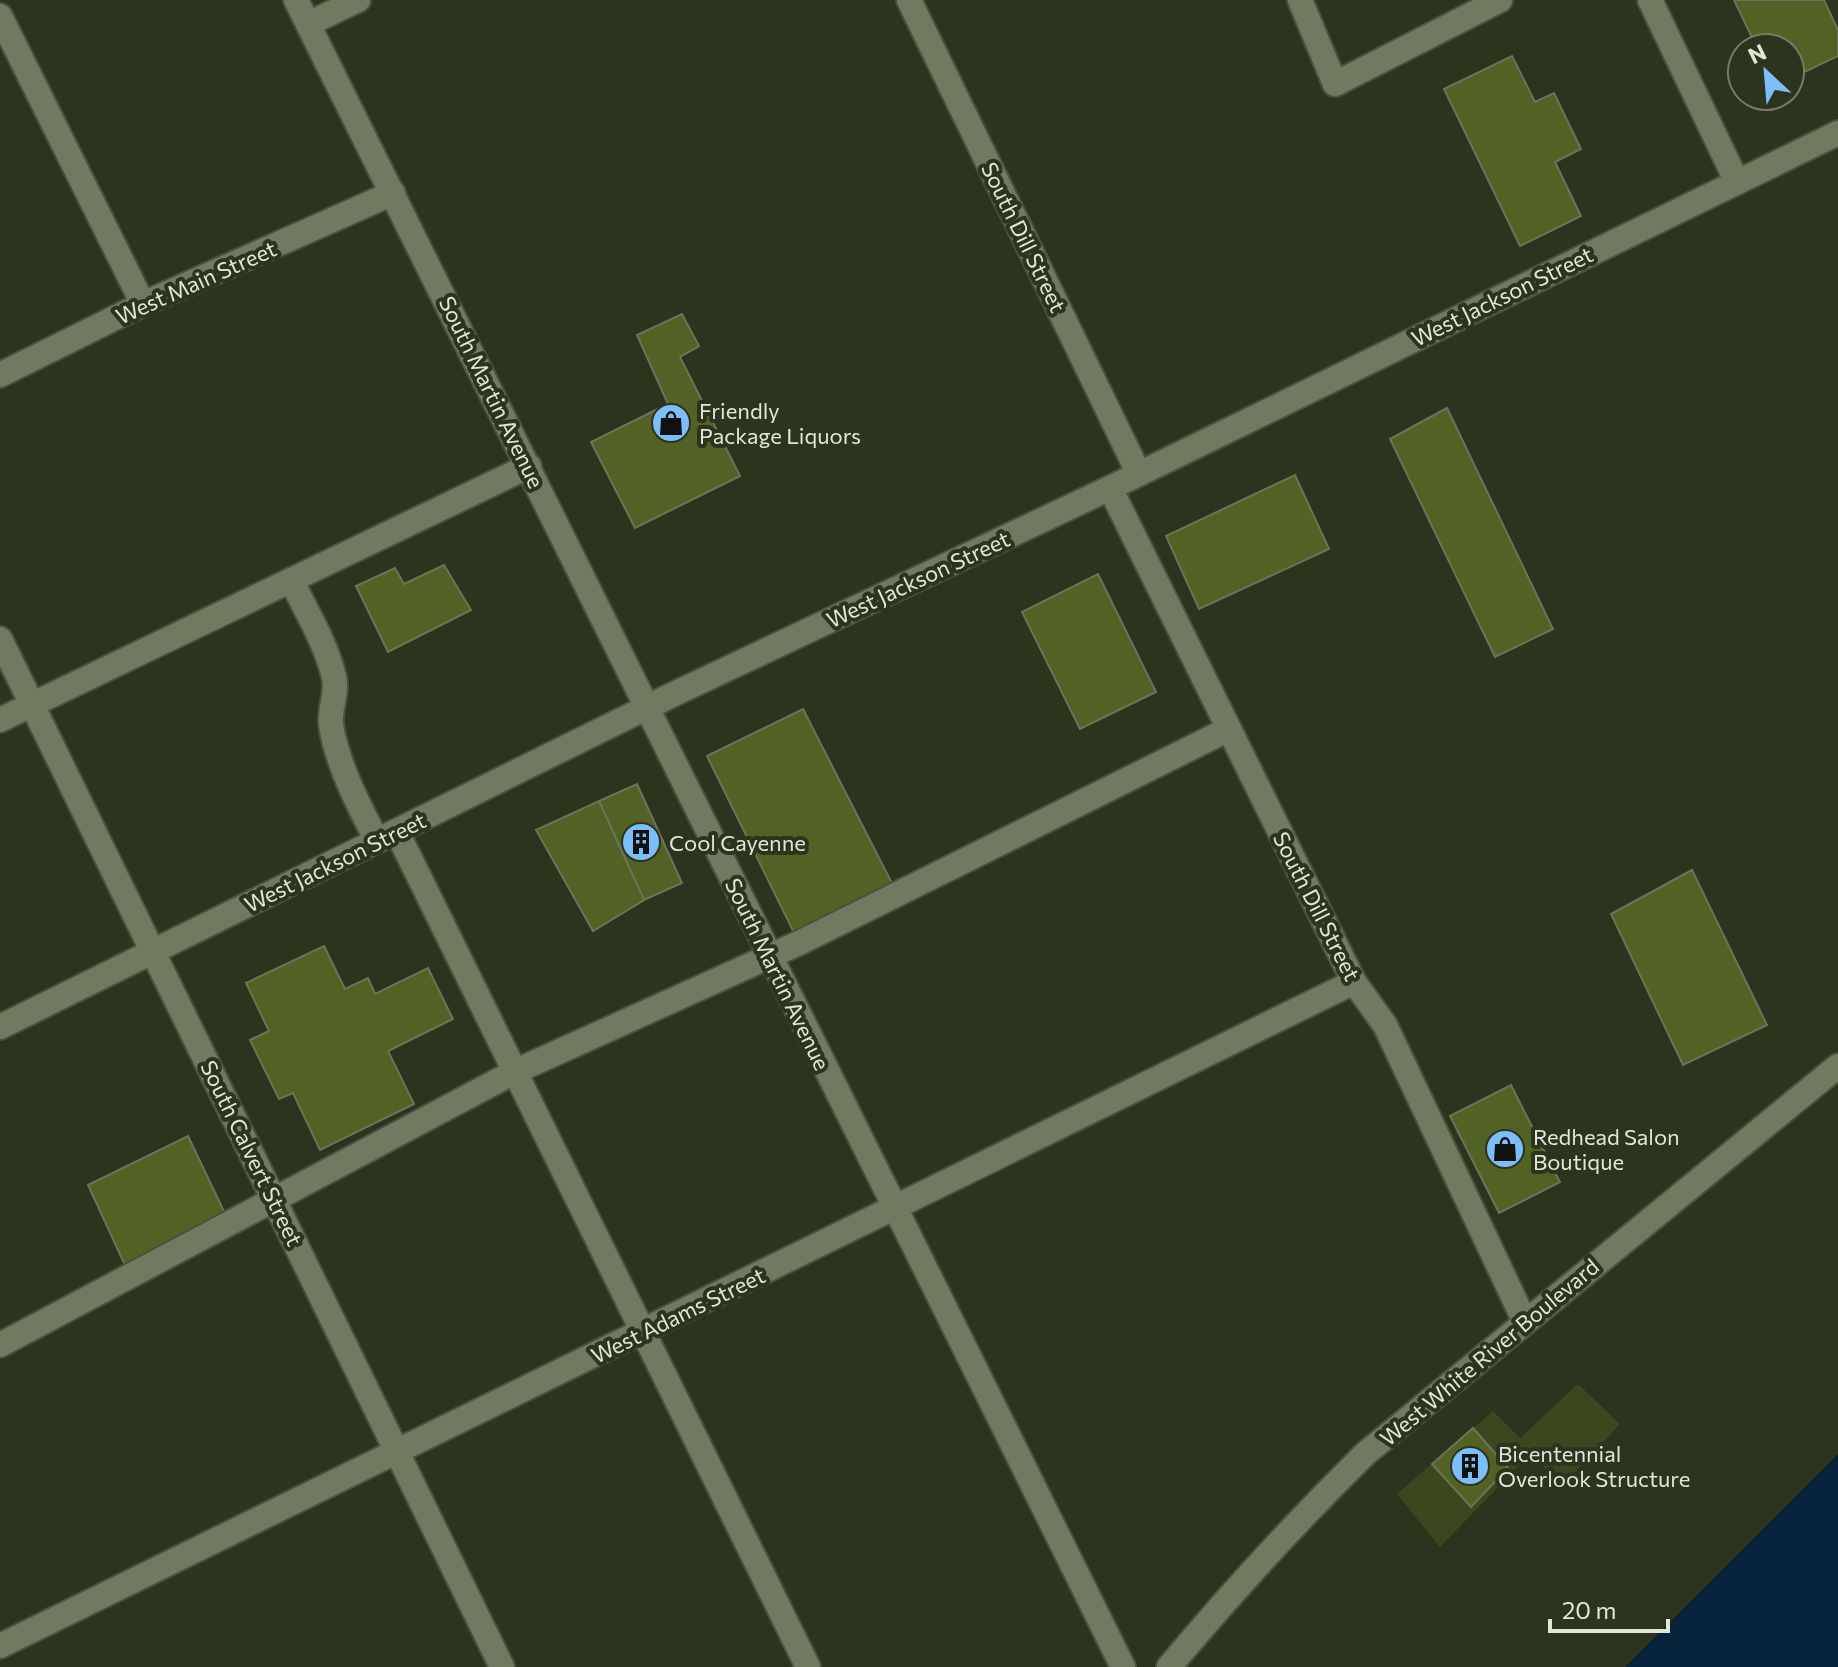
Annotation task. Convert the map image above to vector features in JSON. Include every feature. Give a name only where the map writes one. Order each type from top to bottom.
[{"type":"street","name":"South Martin Avenue","points":[[296,0],[1123,1667]]},
{"type":"street","points":[[308,24],[358,0]]},
{"type":"street","name":"South Dill Street","points":[[909,0],[1139,474]]},
{"type":"street","points":[[1300,0],[1335,84],[1500,0]]},
{"type":"street","points":[[1650,0],[1737,182]]},
{"type":"street","points":[[0,16],[143,304]]},
{"type":"street","name":"West Jackson Street","points":[[0,1027],[648,707],[1110,488],[1838,133]]},
{"type":"street","name":"West Main Street","points":[[0,375],[143,304],[393,193]]},
{"type":"street","points":[[0,720],[529,466]]},
{"type":"street","name":"South Dill Street","points":[[1110,488],[1354,982],[1385,1025],[1525,1322]]},
{"type":"street","points":[[291,580],[330,664],[335,681],[330,712],[332,731],[361,810],[387,836],[514,1072],[808,1667]]},
{"type":"street","name":"South Calvert Street","points":[[0,639],[502,1667]]},
{"type":"street","points":[[0,1345],[514,1072],[769,957],[1229,729]]},
{"type":"street","name":"West Adams Street","points":[[0,1646],[1354,982]]},
{"type":"street","name":"West White River Boulevard","points":[[1169,1667],[1202,1624],[1299,1519],[1365,1454],[1838,1066]]},
{"type":"green space","points":[[1578,1384],[1620,1424],[1563,1485],[1530,1454],[1440,1547],[1397,1494],[1493,1411],[1520,1438]]},
{"type":"water","points":[[1838,1454],[1838,1667],[1625,1667]]},
{"type":"building","points":[[1734,0],[1824,0],[1838,30],[1838,56],[1806,71],[1806,32],[1749,32]]},
{"type":"building","points":[[1512,56],[1535,102],[1554,93],[1581,149],[1555,162],[1581,216],[1520,246],[1444,89]]},
{"type":"building","name":"Friendly Package Liquors","points":[[682,314],[699,346],[680,357],[740,476],[635,528],[591,442],[668,404],[637,335]]},
{"type":"building","points":[[1447,408],[1553,629],[1495,657],[1390,439]]},
{"type":"building","points":[[1295,475],[1329,549],[1199,609],[1166,536]]},
{"type":"building","points":[[444,565],[471,610],[388,652],[356,586],[395,568],[404,584]]},
{"type":"building","points":[[1098,574],[1156,692],[1080,729],[1022,612]]},
{"type":"building","points":[[803,709],[898,895],[799,943],[707,756]]},
{"type":"building","name":"Cool Cayenne","points":[[637,784],[682,883],[644,900],[599,801]]},
{"type":"building","points":[[599,801],[644,900],[593,931],[536,830]]},
{"type":"building","points":[[1692,870],[1767,1025],[1683,1065],[1611,914]]},
{"type":"building","points":[[324,946],[345,989],[368,978],[375,994],[428,968],[453,1019],[388,1051],[414,1104],[320,1150],[293,1093],[279,1099],[250,1040],[269,1031],[246,983]]},
{"type":"building","name":"Redhead Salon Boutique","points":[[1511,1085],[1560,1182],[1499,1213],[1450,1116]]},
{"type":"building","points":[[188,1136],[230,1224],[130,1276],[88,1185]]},
{"type":"building","name":"Bicentennial Overlook Structure","points":[[1473,1428],[1508,1468],[1471,1507],[1432,1464]]},
{"type":"place","name":"Friendly Package Liquors","points":[[671,423]]},
{"type":"place","name":"Cool Cayenne","points":[[641,842]]},
{"type":"place","name":"Redhead Salon Boutique","points":[[1505,1149]]},
{"type":"place","name":"Bicentennial Overlook Structure","points":[[1470,1466]]}]
